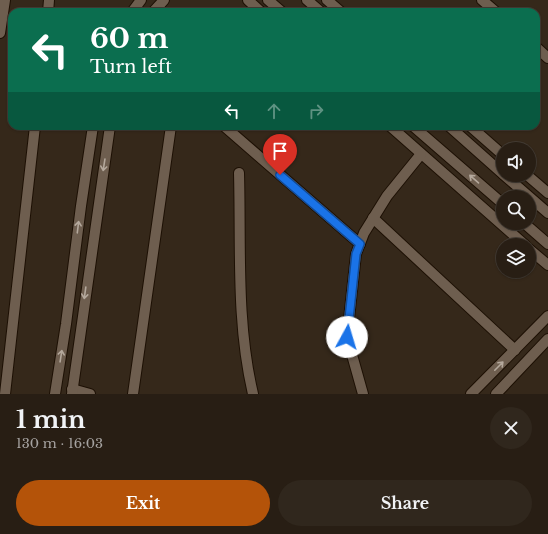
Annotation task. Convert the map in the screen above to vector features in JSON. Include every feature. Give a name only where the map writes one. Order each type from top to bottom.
[{"type":"street","points":[[0,33],[6,0]]},
{"type":"street","points":[[157,8],[164,0]]},
{"type":"street","points":[[248,0],[257,8]]},
{"type":"street","points":[[268,0],[277,8]]},
{"type":"street","points":[[307,0],[316,8]]},
{"type":"street","points":[[327,0],[336,8]]},
{"type":"street","points":[[482,0],[491,8]]},
{"type":"street","points":[[540,51],[548,58]]},
{"type":"street","points":[[5,394],[35,130]]},
{"type":"street","points":[[54,394],[66,324],[80,206],[92,130]]},
{"type":"street","points":[[90,394],[72,391],[109,130]]},
{"type":"street","points":[[133,394],[170,130]]},
{"type":"street","points":[[229,130],[360,244]]},
{"type":"street","points":[[394,130],[517,238]]},
{"type":"street","points":[[418,130],[496,198]]},
{"type":"street","points":[[454,130],[496,167]]},
{"type":"street","points":[[475,130],[496,148]]},
{"type":"street","points":[[363,394],[347,337],[356,254],[373,218],[387,196],[421,154]]},
{"type":"street","points":[[239,173],[241,327],[246,365],[252,394]]},
{"type":"street","points":[[513,182],[548,214]]},
{"type":"street","points":[[535,182],[548,193]]},
{"type":"street","points":[[373,218],[515,350]]},
{"type":"street","points":[[532,230],[548,244]]},
{"type":"street","points":[[536,255],[548,266]]},
{"type":"street","points":[[471,394],[548,316]]},
{"type":"street","points":[[496,394],[548,339]]},
{"type":"route","points":[[280,175],[360,244],[356,254],[352,282],[347,337]]}]
